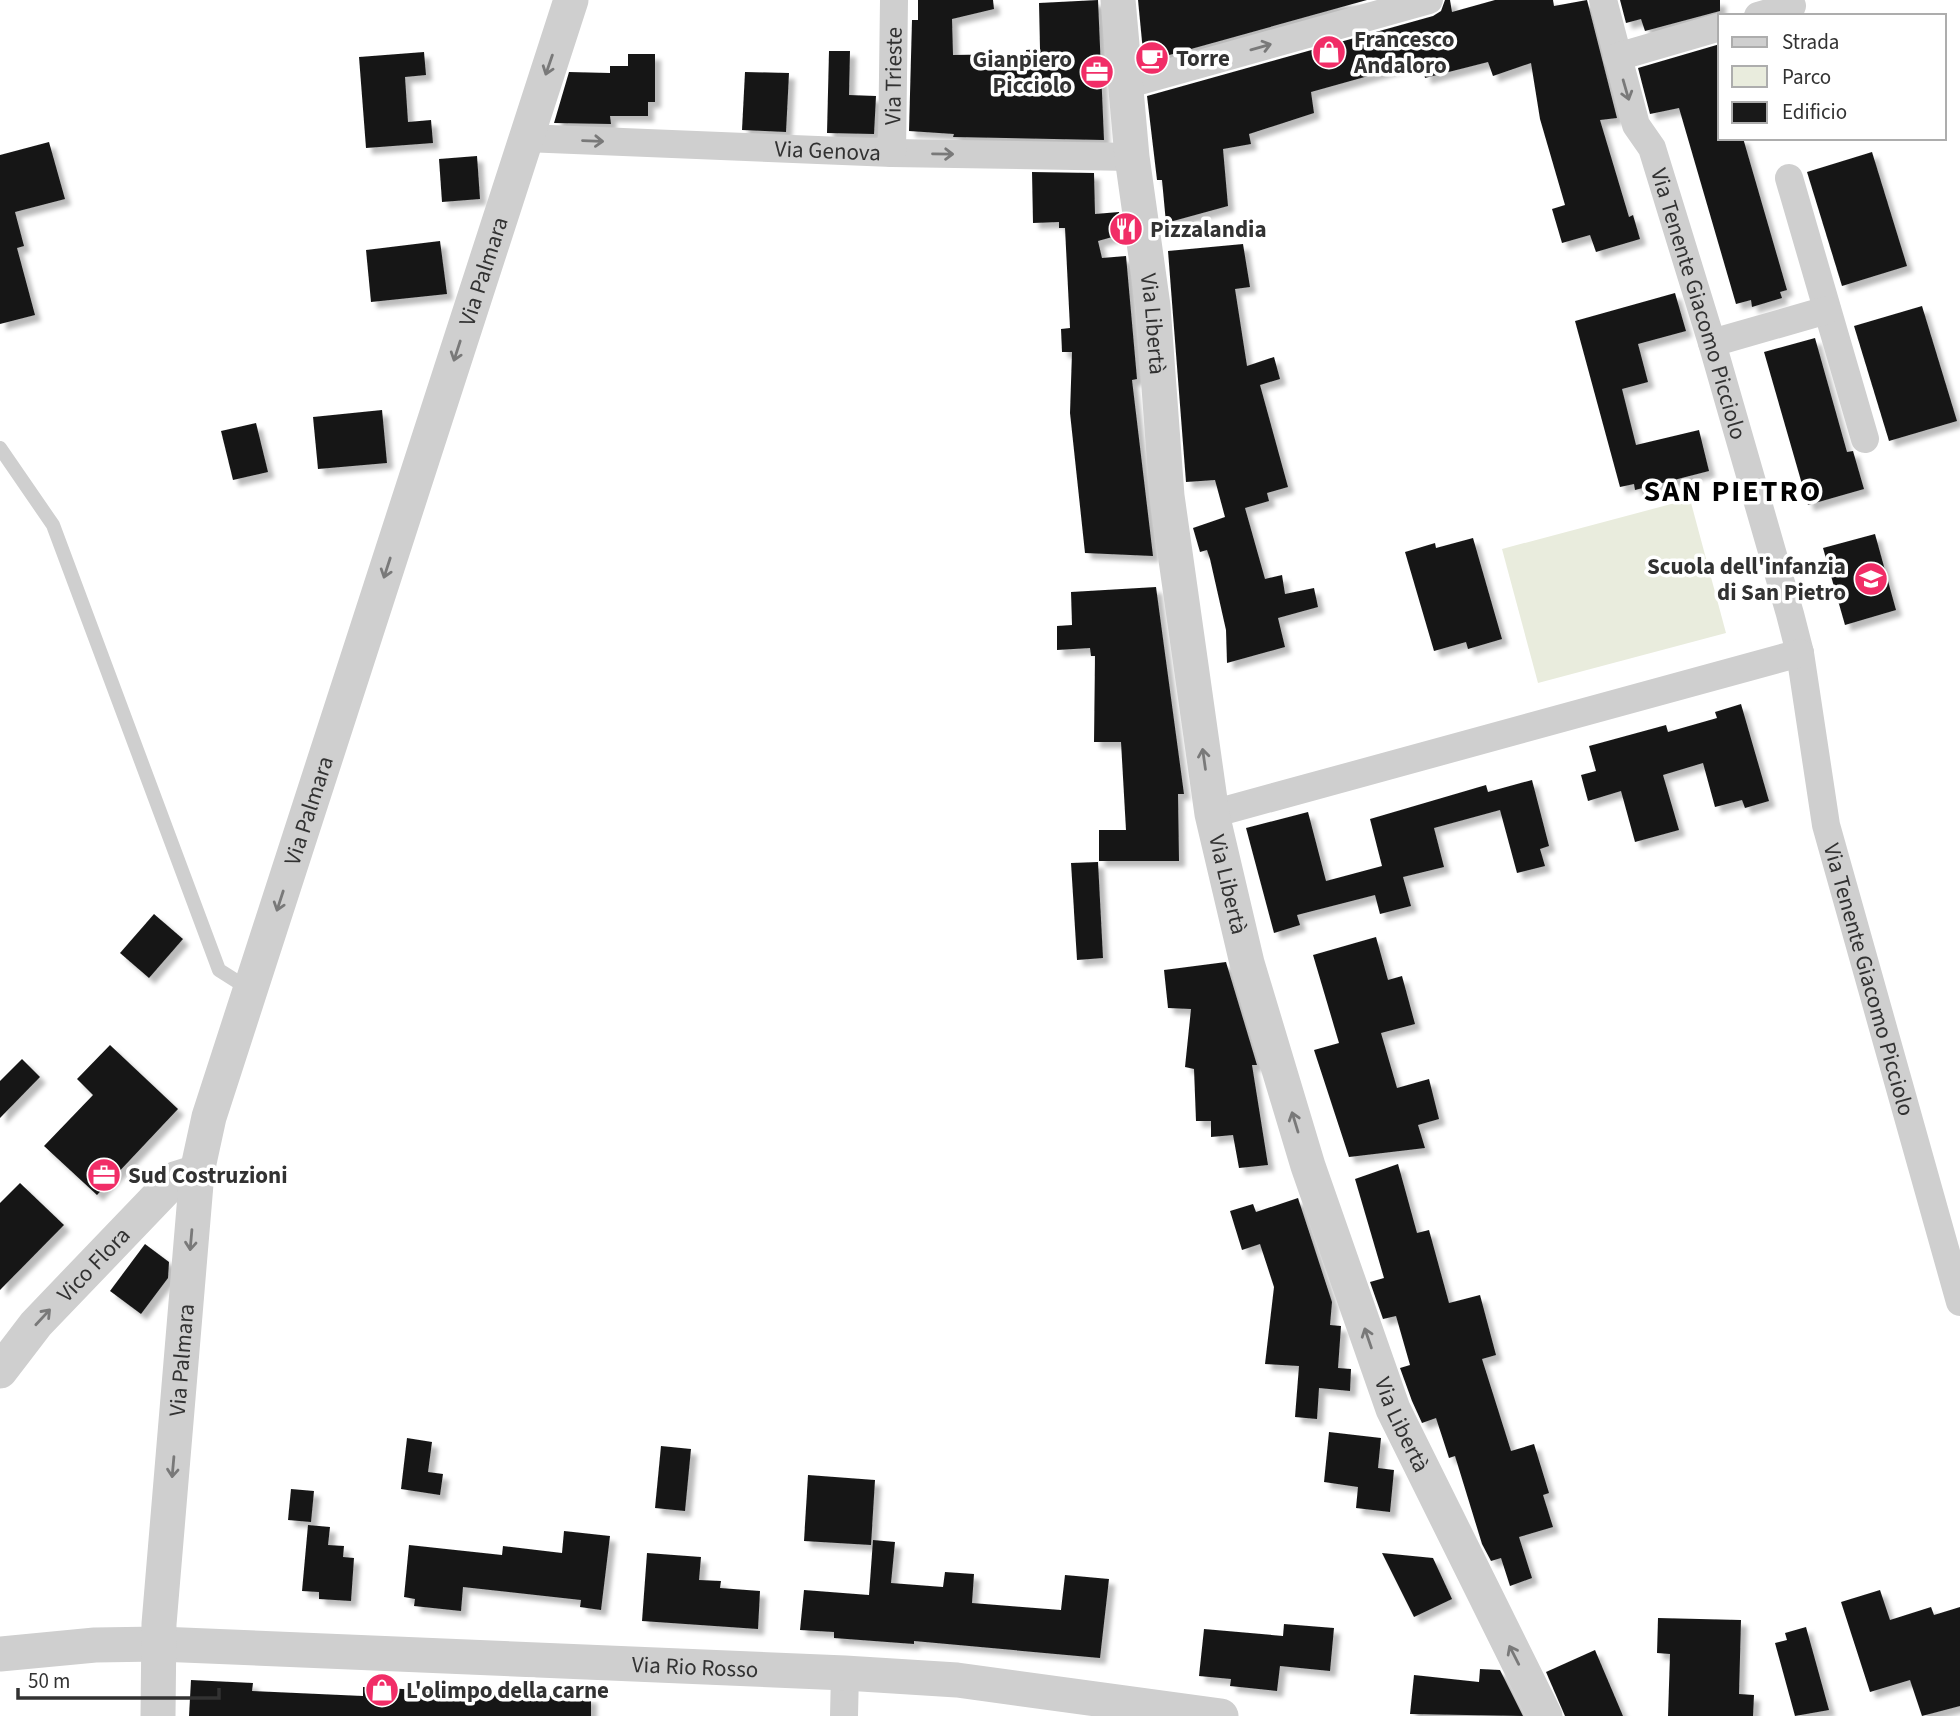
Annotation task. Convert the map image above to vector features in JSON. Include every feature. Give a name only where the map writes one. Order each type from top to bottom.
[{"type":"street","name":"Via Palmara","points":[[158,1716],[159,1644],[197,1172],[209,1117],[571,0]]},
{"type":"street","name":"Via Trieste","points":[[892,153],[894,0]]},
{"type":"street","name":"Via Libertà","points":[[1118,0],[1132,157],[1153,306],[1167,496],[1212,814],[1247,963],[1300,1140],[1393,1409],[1545,1716]]},
{"type":"street","points":[[1125,85],[1429,0]]},
{"type":"street","name":"Via Tenente Giacomo Picciolo","points":[[1603,0],[1636,125],[1652,148],[1712,343],[1800,653],[1826,825],[1960,1302]]},
{"type":"street","points":[[1765,14],[1793,6]]},
{"type":"street","points":[[1617,57],[1718,28]]},
{"type":"street","name":"Via Genova","points":[[525,138],[892,153],[1132,157]]},
{"type":"street","points":[[1788,178],[1865,439]]},
{"type":"street","points":[[1712,343],[1827,310]]},
{"type":"street","points":[[1212,814],[1800,653]]},
{"type":"street","name":"Vico Flora","points":[[0,1371],[37,1324],[175,1179],[197,1172]]},
{"type":"street","name":"Via Rio Rosso","points":[[0,1654],[95,1645],[159,1644],[845,1673],[969,1682],[1221,1716]]},
{"type":"street","points":[[844,1716],[845,1673]]},
{"type":"lane","points":[[0,448],[53,525],[219,970],[251,989]]},
{"type":"green space","points":[[1690,499],[1726,633],[1538,683],[1502,549]]},
{"type":"building","points":[[918,0],[993,0],[994,9],[952,19],[953,55],[1026,54],[1026,50],[1040,49],[1039,3],[1098,0],[1104,140],[953,137],[954,134],[909,131],[912,20],[918,20]]},
{"type":"building","points":[[1138,0],[1367,0],[1144,62]]},
{"type":"building","points":[[1445,0],[1450,0],[1452,12],[1495,0],[1553,0],[1554,6],[1587,0],[1617,118],[1600,120],[1629,217],[1633,215],[1640,239],[1596,252],[1590,235],[1562,243],[1552,209],[1565,205],[1540,119],[1531,63],[1493,76],[1488,62],[1425,78],[1422,61],[1311,92],[1314,113],[1249,134],[1251,144],[1223,149],[1228,206],[1166,223],[1162,180],[1157,180],[1147,96],[1433,16],[1441,11]]},
{"type":"building","points":[[1620,0],[1720,0],[1720,11],[1645,31],[1641,19],[1626,23]]},
{"type":"building","points":[[1718,45],[1718,140],[1744,140],[1787,290],[1780,292],[1782,298],[1752,307],[1751,300],[1736,304],[1679,108],[1650,114],[1638,68]]},
{"type":"building","points":[[829,51],[850,51],[849,95],[876,96],[874,134],[827,133]]},
{"type":"building","points":[[424,52],[426,75],[405,77],[408,122],[431,120],[433,143],[366,148],[359,57]]},
{"type":"building","points":[[628,54],[655,54],[655,102],[648,102],[648,116],[610,116],[611,124],[554,123],[569,72],[610,73],[610,66],[628,66]]},
{"type":"building","points":[[745,72],[789,73],[786,132],[742,130]]},
{"type":"building","points":[[49,142],[65,199],[15,212],[24,246],[17,248],[35,315],[0,324],[0,155]]},
{"type":"building","points":[[1872,152],[1907,266],[1842,286],[1807,172]]},
{"type":"building","points":[[477,156],[480,199],[442,202],[439,159]]},
{"type":"building","points":[[1032,172],[1094,173],[1095,214],[1119,212],[1123,234],[1098,241],[1102,258],[1126,256],[1137,379],[1132,380],[1153,556],[1085,553],[1070,413],[1072,352],[1062,352],[1061,329],[1070,328],[1065,228],[1059,228],[1059,222],[1033,223]]},
{"type":"building","points":[[440,241],[447,294],[371,302],[366,250]]},
{"type":"building","points":[[1243,244],[1250,287],[1235,289],[1247,366],[1274,357],[1280,379],[1260,385],[1288,487],[1267,493],[1269,501],[1245,508],[1265,579],[1282,575],[1285,594],[1314,588],[1318,607],[1278,618],[1285,647],[1227,663],[1226,630],[1210,559],[1207,550],[1200,552],[1193,528],[1225,517],[1215,480],[1186,482],[1168,251]]},
{"type":"building","points":[[1675,293],[1686,331],[1638,344],[1648,382],[1622,389],[1636,445],[1699,430],[1709,471],[1635,490],[1634,484],[1620,487],[1575,321]]},
{"type":"building","points":[[1922,306],[1957,421],[1889,441],[1854,326]]},
{"type":"building","points":[[1815,338],[1847,452],[1853,451],[1864,489],[1808,505],[1764,352]]},
{"type":"building","points":[[382,410],[387,463],[318,469],[313,417]]},
{"type":"building","points":[[256,423],[268,472],[233,480],[221,431]]},
{"type":"building","points":[[1875,534],[1896,610],[1845,625],[1823,548]]},
{"type":"building","points":[[1473,538],[1502,639],[1468,649],[1466,642],[1434,651],[1405,552],[1435,543],[1436,548]]},
{"type":"building","points":[[1156,587],[1184,794],[1178,794],[1179,861],[1099,861],[1099,830],[1126,830],[1121,742],[1094,742],[1095,656],[1091,656],[1090,648],[1057,650],[1057,626],[1072,625],[1071,592]]},
{"type":"building","points":[[1741,704],[1769,801],[1745,808],[1742,800],[1715,807],[1703,763],[1663,775],[1679,830],[1635,842],[1621,791],[1588,801],[1581,775],[1596,771],[1589,746],[1666,725],[1668,732],[1717,718],[1715,712]]},
{"type":"building","points":[[1532,780],[1549,846],[1540,849],[1545,866],[1517,873],[1500,810],[1434,828],[1444,867],[1403,877],[1411,906],[1380,914],[1375,895],[1297,915],[1300,925],[1274,933],[1246,828],[1308,812],[1326,881],[1382,866],[1370,819],[1486,785],[1488,792]]},
{"type":"building","points":[[1098,862],[1103,958],[1077,960],[1071,863]]},
{"type":"building","points":[[154,914],[183,939],[149,978],[120,953]]},
{"type":"building","points":[[1376,937],[1388,980],[1402,976],[1415,1024],[1381,1033],[1397,1088],[1429,1079],[1439,1119],[1418,1125],[1425,1148],[1349,1157],[1314,1050],[1339,1043],[1313,955]]},
{"type":"building","points":[[1226,962],[1257,1065],[1252,1065],[1268,1165],[1239,1168],[1233,1135],[1211,1137],[1211,1121],[1196,1121],[1194,1069],[1185,1067],[1191,1009],[1168,1008],[1164,970]]},
{"type":"building","points":[[110,1045],[178,1109],[97,1195],[44,1146],[93,1095],[77,1079]]},
{"type":"building","points":[[22,1059],[40,1077],[0,1118],[0,1081]]},
{"type":"building","points":[[1398,1164],[1417,1233],[1429,1230],[1449,1303],[1480,1295],[1496,1355],[1482,1359],[1511,1451],[1534,1444],[1549,1493],[1543,1495],[1553,1527],[1519,1537],[1532,1578],[1510,1586],[1501,1558],[1491,1561],[1482,1544],[1455,1456],[1449,1458],[1436,1418],[1422,1423],[1400,1368],[1410,1365],[1396,1316],[1383,1319],[1370,1282],[1384,1278],[1355,1179]]},
{"type":"building","points":[[20,1183],[64,1225],[0,1290],[0,1203]]},
{"type":"building","points":[[1298,1198],[1332,1302],[1330,1325],[1341,1326],[1338,1368],[1351,1369],[1350,1391],[1319,1388],[1317,1419],[1295,1417],[1299,1366],[1265,1364],[1274,1287],[1260,1244],[1242,1250],[1230,1211],[1253,1204],[1256,1212]]},
{"type":"building","points":[[145,1244],[169,1262],[168,1278],[141,1314],[110,1291]]},
{"type":"building","points":[[1329,1432],[1381,1438],[1378,1468],[1394,1470],[1390,1512],[1356,1508],[1358,1487],[1324,1482]]},
{"type":"building","points":[[407,1438],[432,1442],[428,1472],[443,1474],[440,1495],[401,1489]]},
{"type":"building","points":[[661,1446],[691,1449],[685,1511],[655,1508]]},
{"type":"building","points":[[808,1475],[875,1480],[871,1545],[804,1541]]},
{"type":"building","points":[[291,1489],[314,1491],[311,1522],[288,1520]]},
{"type":"building","points":[[308,1525],[330,1527],[328,1545],[344,1546],[343,1557],[354,1558],[351,1601],[319,1599],[319,1592],[302,1591]]},
{"type":"building","points":[[564,1531],[610,1536],[601,1610],[580,1607],[581,1600],[463,1587],[461,1611],[414,1606],[415,1599],[404,1597],[409,1545],[502,1555],[503,1546],[562,1553]]},
{"type":"building","points":[[873,1540],[895,1542],[891,1583],[943,1587],[945,1572],[974,1574],[972,1603],[1061,1610],[1065,1575],[1109,1579],[1100,1658],[914,1641],[914,1644],[834,1638],[834,1632],[800,1630],[804,1590],[869,1595]]},
{"type":"building","points":[[647,1553],[701,1557],[699,1580],[721,1581],[720,1588],[760,1591],[758,1629],[642,1621]]},
{"type":"building","points":[[1382,1553],[1433,1558],[1452,1599],[1414,1617]]},
{"type":"building","points":[[1880,1590],[1890,1620],[1931,1607],[1934,1615],[1960,1607],[1960,1706],[1922,1716],[1910,1680],[1870,1692],[1841,1602]]},
{"type":"building","points":[[1658,1618],[1741,1620],[1739,1694],[1754,1695],[1753,1716],[1668,1716],[1670,1654],[1657,1653]]},
{"type":"building","points":[[1284,1624],[1334,1628],[1330,1671],[1280,1666],[1277,1691],[1230,1686],[1231,1679],[1199,1676],[1204,1629],[1283,1636]]},
{"type":"building","points":[[1806,1627],[1829,1710],[1795,1716],[1775,1643],[1787,1640],[1785,1633]]},
{"type":"building","points":[[1595,1650],[1623,1716],[1565,1716],[1546,1672]]},
{"type":"building","points":[[1480,1669],[1500,1670],[1523,1716],[1410,1714],[1414,1675],[1479,1682]]},
{"type":"building","points":[[191,1680],[253,1683],[252,1691],[363,1696],[363,1687],[442,1691],[442,1685],[481,1686],[480,1693],[591,1697],[591,1716],[189,1716]]},
{"type":"place","name":"Francesco Andaloro","points":[[1329,52]]},
{"type":"place","name":"Torre","points":[[1152,58]]},
{"type":"place","name":"Gianpiero Picciolo","points":[[1097,72]]},
{"type":"place","name":"Pizzalandia","points":[[1126,229]]},
{"type":"place","name":"Scuola dell'infanzia di San Pietro","points":[[1871,579]]},
{"type":"place","name":"Sud Costruzioni","points":[[104,1175]]},
{"type":"place","name":"L'olimpo della carne","points":[[382,1690]]},
{"type":"district","name":"SAN PIETRO","points":[[1733,491]]}]
